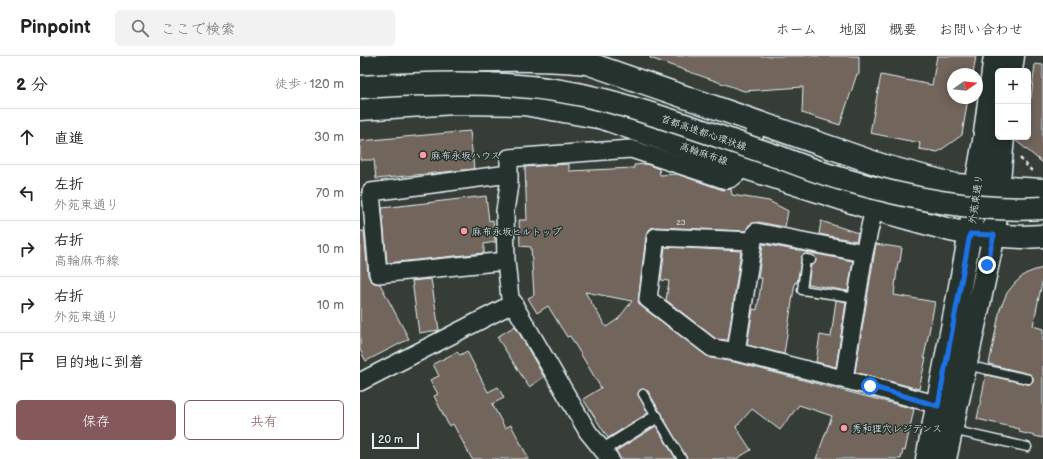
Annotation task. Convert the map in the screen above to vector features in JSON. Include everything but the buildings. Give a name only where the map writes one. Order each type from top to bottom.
[{"type":"main road","points":[[565,56],[884,166],[955,185],[998,188],[1039,182]]},
{"type":"main road","name":"外苑東通り","points":[[927,459],[970,234],[995,56]]},
{"type":"main road","points":[[1011,68],[1013,56]]},
{"type":"main road","points":[[360,67],[426,68],[514,57],[561,59],[588,63]]},
{"type":"main road","name":"首都高速都心環状線","points":[[360,79],[426,68],[496,77],[535,80],[606,92],[679,114]]},
{"type":"main road","name":"首都高速都心環状線","points":[[360,87],[427,83],[465,83],[526,87],[572,93],[607,100],[676,122],[840,179],[951,203],[991,208],[1043,208]]},
{"type":"main road","name":"高輪麻布線","points":[[360,109],[455,104],[524,104],[602,118],[743,167],[874,209],[950,230],[970,234],[1022,237],[1043,236]]},
{"type":"main road","points":[[945,459],[994,235],[1003,140]]},
{"type":"main road","points":[[884,166],[902,193],[902,217]]},
{"type":"main road","points":[[976,186],[996,211],[1043,213]]},
{"type":"main road","points":[[902,193],[953,206],[973,209],[994,235]]},
{"type":"main road","points":[[902,193],[951,208],[985,214],[1043,216]]},
{"type":"street","points":[[656,417],[606,454],[588,432],[510,298],[506,261],[505,211],[509,185],[509,158],[631,149],[726,180],[733,178],[743,167],[758,122]]},
{"type":"street","points":[[506,261],[378,274],[371,192],[509,174]]},
{"type":"street","points":[[844,379],[864,253],[874,209]]},
{"type":"street","points":[[736,352],[753,241],[756,232],[864,253]]},
{"type":"street","points":[[753,241],[656,237],[648,299],[712,348],[736,352],[844,379],[938,406]]},
{"type":"street","points":[[360,382],[514,303]]},
{"type":"lane","points":[[811,260],[806,259],[802,290],[857,298]]},
{"type":"lane","points":[[966,365],[1028,379]]},
{"type":"lane","points":[[643,394],[682,459]]},
{"type":"lane","points":[[952,429],[1027,447]]},
{"type":"path","points":[[1019,157],[1039,182]]},
{"type":"place","name":"麻布永坂ハウス","points":[[423,155]]},
{"type":"place","name":"麻布永坂ヒルトップ","points":[[464,231]]},
{"type":"place","name":"秀和狸穴レジデンス","points":[[844,428]]},
{"type":"route","points":[[870,386],[938,406],[970,234],[994,235],[987,265]]}]
